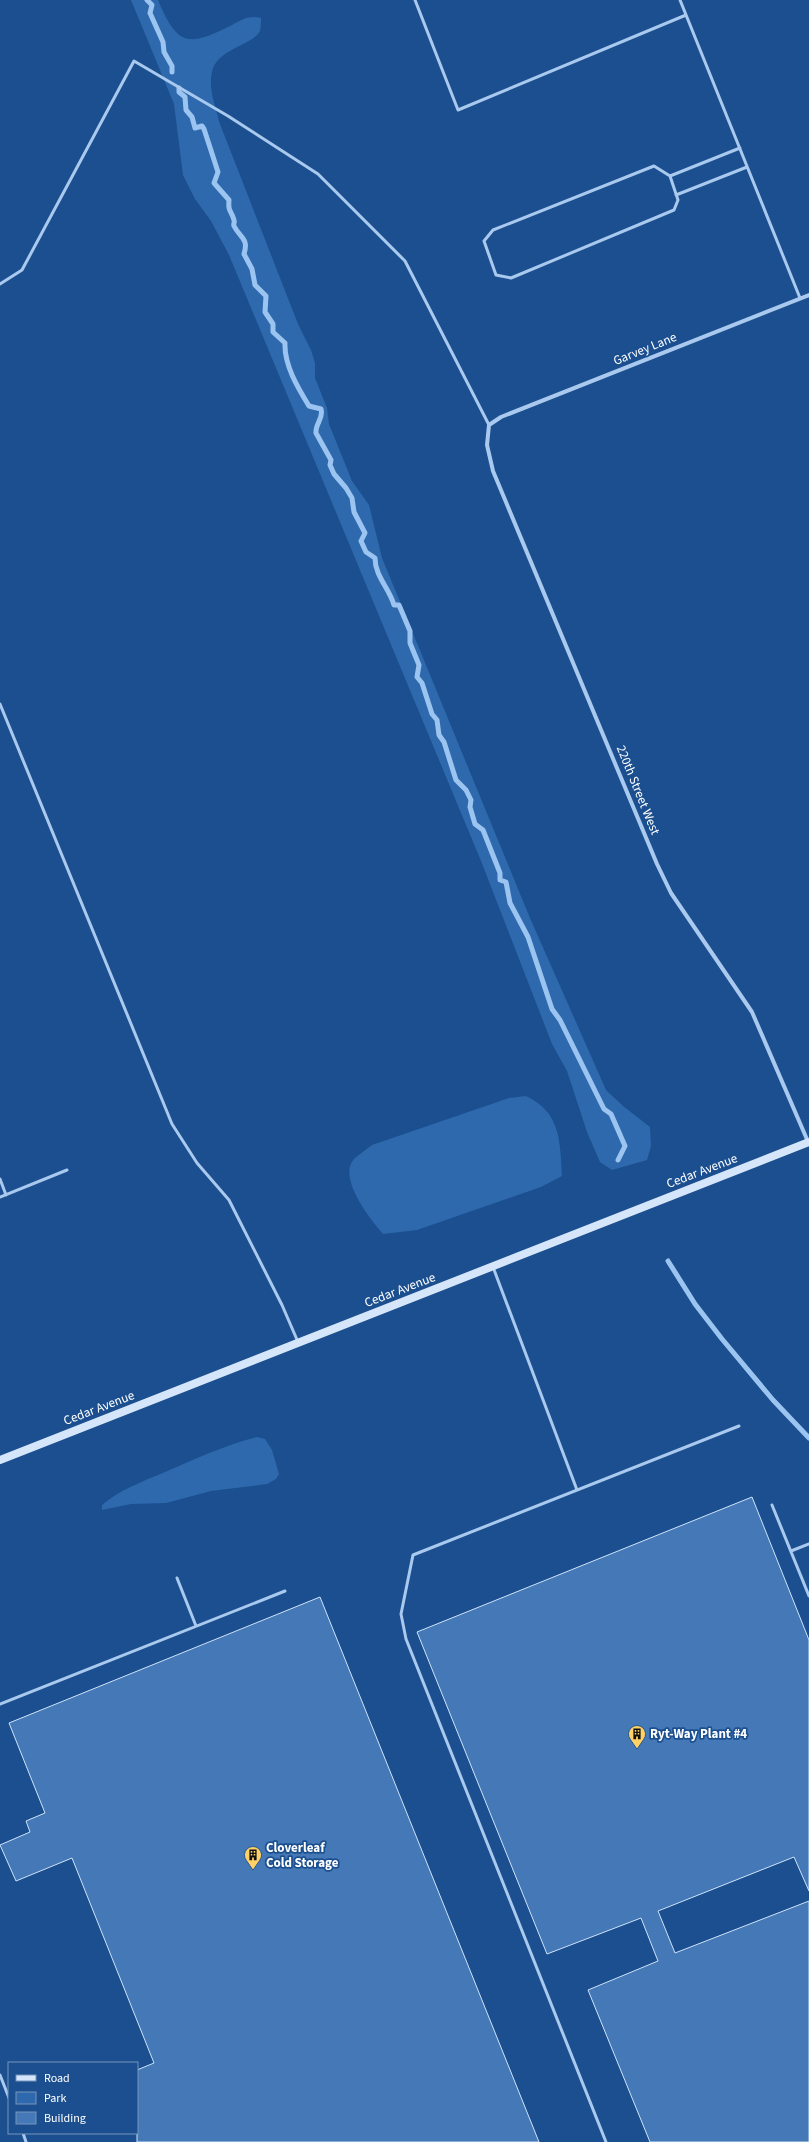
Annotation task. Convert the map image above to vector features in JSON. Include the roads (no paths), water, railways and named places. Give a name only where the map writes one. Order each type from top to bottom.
[{"type":"main road","name":"Cedar Avenue","points":[[0,1460],[809,1143]]},
{"type":"street","name":"Garvey Lane","points":[[489,426],[501,416],[809,295]]},
{"type":"street","name":"220th Street West","points":[[489,426],[487,445],[493,471],[657,864],[671,893],[752,1012],[809,1143]]},
{"type":"lane","points":[[415,0],[458,110],[686,15]]},
{"type":"lane","points":[[680,0],[800,298]]},
{"type":"lane","points":[[0,284],[22,270],[134,61],[228,116],[318,174],[405,261],[489,426]]},
{"type":"lane","points":[[670,176],[740,148]]},
{"type":"lane","points":[[654,166],[670,176],[678,200],[674,210],[511,278],[496,275],[484,241],[493,230],[654,166]]},
{"type":"lane","points":[[676,195],[747,166]]},
{"type":"lane","points":[[0,704],[172,1124],[197,1163],[229,1200],[282,1305],[298,1343]]},
{"type":"lane","points":[[0,1197],[67,1170]]},
{"type":"lane","points":[[0,1179],[6,1195]]},
{"type":"lane","points":[[492,1266],[578,1490]]},
{"type":"lane","points":[[606,2142],[406,1639],[401,1614],[413,1555],[739,1426]]},
{"type":"lane","points":[[772,1505],[809,1596]]},
{"type":"lane","points":[[791,1551],[809,1544]]},
{"type":"lane","points":[[177,1578],[196,1626]]},
{"type":"lane","points":[[0,1704],[285,1591]]},
{"type":"lane","points":[[0,2076],[8,2096]]},
{"type":"waterway","points":[[147,0],[152,5],[150,13],[163,42],[164,52],[172,66],[172,72]]},
{"type":"waterway","points":[[179,88],[179,92],[185,97],[186,110],[192,117],[195,128],[202,126],[204,129],[218,172],[214,183],[229,200],[229,209],[234,220],[234,226],[245,241],[244,254],[252,269],[255,285],[266,296],[265,312],[273,324],[273,332],[285,343],[285,351],[289,368],[296,384],[309,406],[321,409],[322,412],[316,433],[331,460],[330,465],[334,474],[352,498],[354,512],[365,533],[361,541],[366,552],[375,558],[377,571],[394,605],[399,605],[410,631],[410,643],[419,665],[417,677],[422,683],[432,714],[437,720],[439,735],[444,742],[456,780],[466,790],[471,800],[470,807],[475,824],[483,830],[500,873],[500,880],[506,882],[510,903],[528,937],[552,1009],[560,1020],[604,1109],[611,1114],[625,1146],[618,1160]]},
{"type":"waterway","points":[[668,1261],[695,1304],[722,1339],[773,1400],[809,1438]]},
{"type":"place","name":"Ryt-Way Plant #4","points":[[637,1749]]},
{"type":"place","name":"Cloverleaf Cold Storage","points":[[253,1870]]}]
